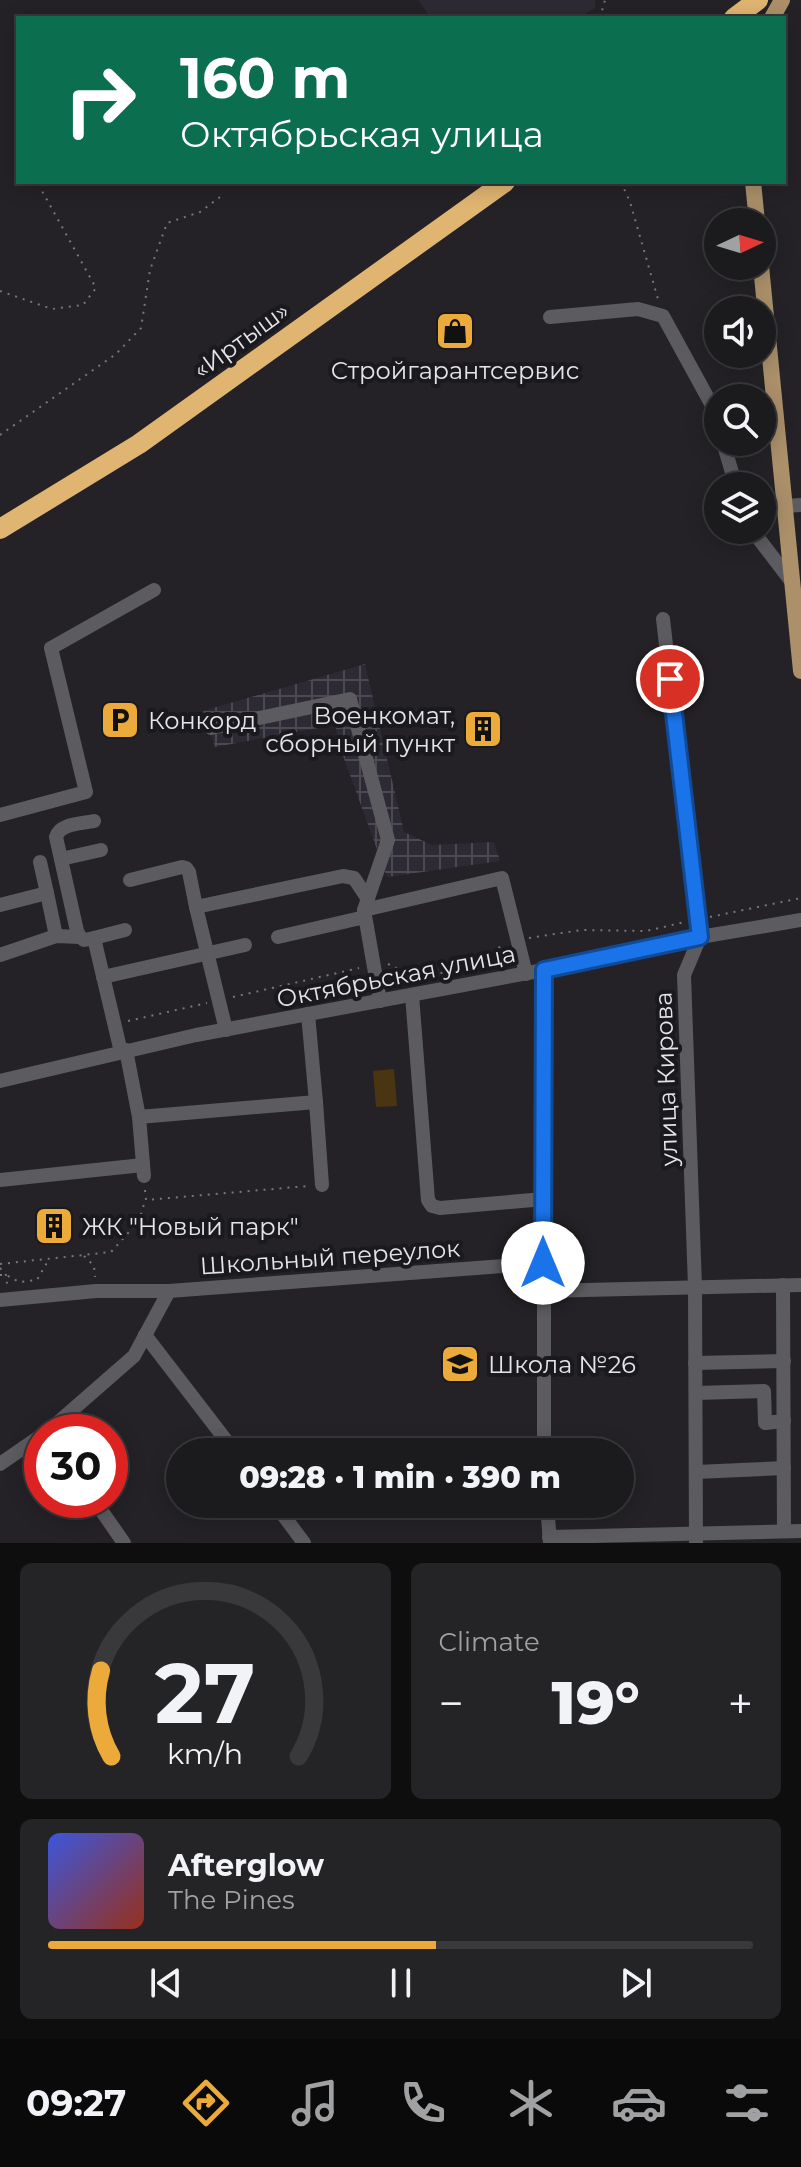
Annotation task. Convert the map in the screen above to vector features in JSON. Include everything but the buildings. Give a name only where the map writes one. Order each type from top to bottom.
[{"type":"highway","points":[[739,16],[758,0]]},
{"type":"highway","name":"«Иртыш»","points":[[0,529],[139,444],[502,184]]},
{"type":"main road","points":[[753,184],[756,208]]},
{"type":"main road","points":[[762,280],[801,671]]},
{"type":"street","points":[[550,317],[638,309],[663,316],[704,391]]},
{"type":"street","points":[[784,506],[801,505]]},
{"type":"street","points":[[763,544],[791,581]]},
{"type":"street","points":[[0,815],[86,792],[51,648],[154,590]]},
{"type":"street","name":"улица Кирова","points":[[663,619],[700,937],[684,975],[695,1287],[696,1538]]},
{"type":"street","points":[[211,728],[350,699],[388,840],[366,909]]},
{"type":"street","points":[[0,1180],[144,1171],[139,1117],[124,1051],[103,977],[61,859],[57,832],[61,828],[94,821]]},
{"type":"street","points":[[61,859],[101,850]]},
{"type":"street","points":[[40,862],[56,936]]},
{"type":"street","points":[[130,880],[182,867],[189,872],[226,1030]]},
{"type":"street","points":[[196,907],[343,876],[354,878],[366,909],[380,1001]]},
{"type":"street","points":[[278,937],[366,909],[502,878],[526,974]]},
{"type":"street","points":[[0,905],[47,893]]},
{"type":"street","name":"Октябрьская улица","points":[[0,1081],[226,1030],[801,920]]},
{"type":"street","points":[[0,955],[56,936],[87,938],[125,930]]},
{"type":"street","points":[[103,977],[245,945]]},
{"type":"street","points":[[544,970],[544,1438]]},
{"type":"street","points":[[412,995],[428,1200],[432,1206],[440,1208],[544,1199]]},
{"type":"street","points":[[308,1014],[322,1185]]},
{"type":"street","points":[[139,1117],[316,1102]]},
{"type":"street","name":"Школьный переулок","points":[[4,1299],[96,1291],[169,1291],[543,1263]]},
{"type":"street","points":[[783,1285],[784,1531]]},
{"type":"street","points":[[543,1291],[801,1285]]},
{"type":"street","name":"Школьный переулок","points":[[67,1414],[134,1356],[169,1291]]},
{"type":"street","points":[[145,1335],[224,1438]]},
{"type":"street","points":[[695,1363],[784,1361]]},
{"type":"street","points":[[696,1393],[764,1391],[765,1423],[784,1421]]},
{"type":"street","name":"Школьный переулок","points":[[0,1464],[24,1448]]},
{"type":"street","points":[[696,1472],[784,1468]]},
{"type":"street","points":[[107,1518],[124,1543]]},
{"type":"street","points":[[285,1518],[304,1543]]},
{"type":"street","points":[[548,1518],[550,1540],[696,1538],[801,1531]]},
{"type":"path","points":[[622,184],[663,316]]},
{"type":"path","points":[[0,291],[52,309],[83,305],[96,288],[42,191]]},
{"type":"path","points":[[0,435],[116,354],[141,328],[150,270],[167,223],[200,212],[220,197]]},
{"type":"path","points":[[115,1024],[385,962],[415,977],[423,977],[468,967],[505,944],[518,940],[581,930],[646,931],[801,898]]},
{"type":"path","points":[[49,1258],[37,1280],[19,1282],[6,1275],[0,1266],[49,1258],[111,1252],[139,1221],[146,1200],[144,1171]]},
{"type":"path","points":[[146,1200],[322,1185]]},
{"type":"path","points":[[83,1255],[94,1266],[96,1291]]},
{"type":"path","points":[[0,1275],[6,1275]]},
{"type":"path","points":[[4,1299],[6,1275]]},
{"type":"shaded area","points":[[418,0],[595,0],[595,8],[581,16],[430,16]]},
{"type":"shaded area","points":[[365,664],[404,832],[432,845],[494,842],[500,861],[387,877],[342,753],[335,725],[215,747],[203,711]]},
{"type":"shaded area","points":[[394,1069],[397,1106],[376,1107],[373,1071]]},
{"type":"place","name":"Стройгарантсервис","points":[[455,331]]},
{"type":"place","name":"Конкорд","points":[[120,720]]},
{"type":"place","name":"Военкомат, сборный пункт","points":[[483,729]]},
{"type":"place","name":"ЖК \"Новый парк\"","points":[[54,1226]]},
{"type":"place","name":"Школа №26","points":[[460,1364]]},
{"type":"route","points":[[543,1263],[544,970],[700,937],[670,679]]}]
